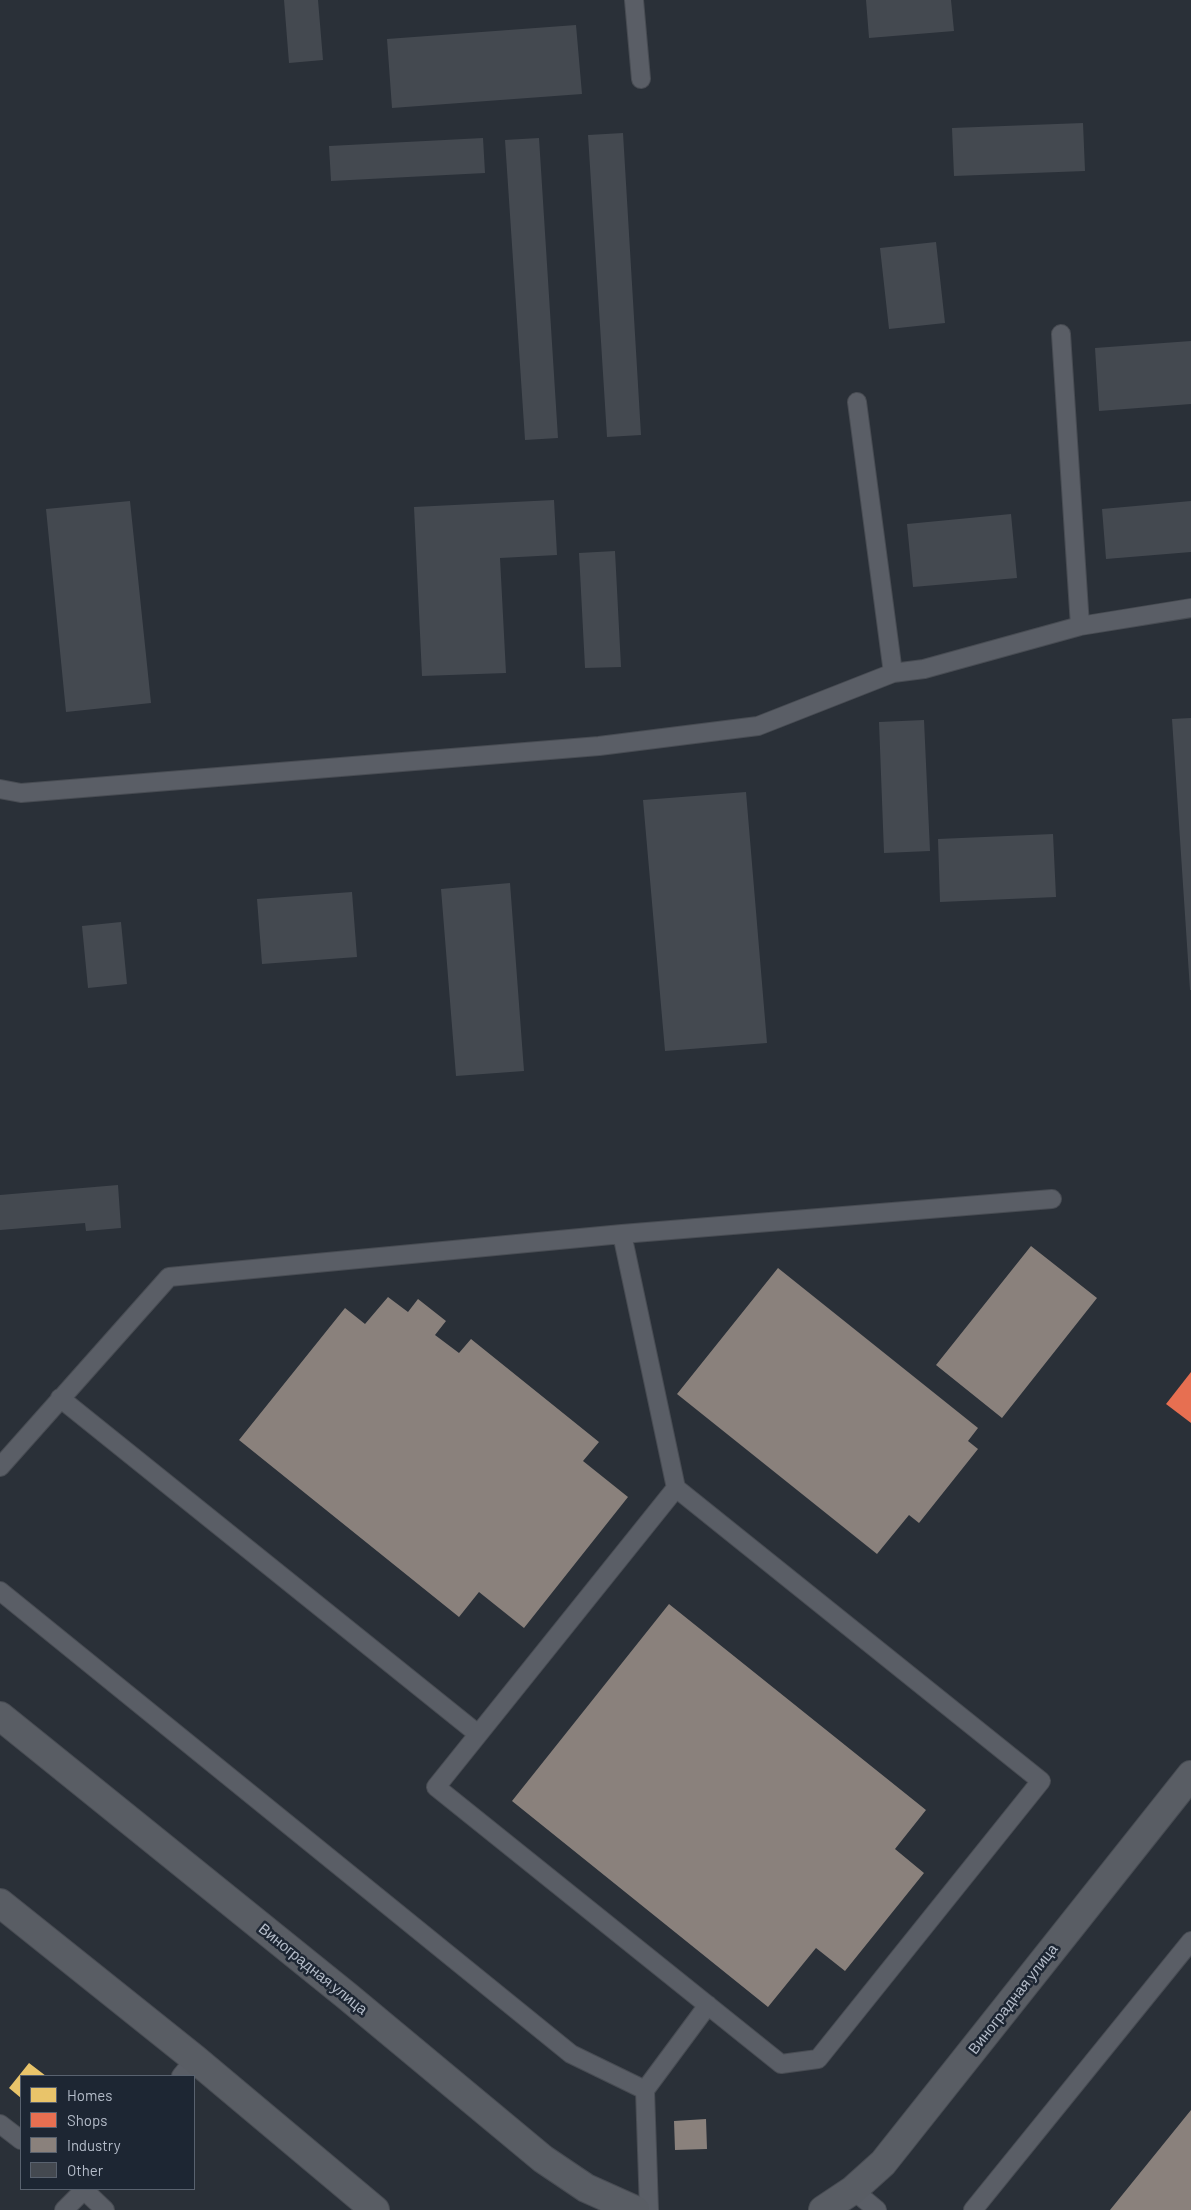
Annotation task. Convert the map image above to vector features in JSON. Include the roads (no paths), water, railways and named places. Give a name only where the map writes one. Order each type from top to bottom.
[{"type":"street","name":"Виноградная улица","points":[[0,1716],[347,1996],[543,2159],[586,2188],[635,2210]]},
{"type":"street","name":"Виноградная улица","points":[[823,2210],[853,2190],[883,2163],[1191,1775]]},
{"type":"street","points":[[0,1903],[188,2068],[375,2210]]},
{"type":"lane","points":[[634,0],[641,79]]},
{"type":"lane","points":[[1061,334],[1080,626]]},
{"type":"lane","points":[[857,402],[893,673]]},
{"type":"lane","points":[[0,788],[22,793],[599,746],[758,726],[893,673],[924,670],[1080,626],[1191,608]]},
{"type":"lane","points":[[0,1467],[169,1276],[622,1234],[1052,1199]]},
{"type":"lane","points":[[622,1234],[676,1488],[1041,1781],[818,2059],[781,2064],[436,1787],[676,1488]]},
{"type":"lane","points":[[60,1398],[478,1734]]},
{"type":"lane","points":[[0,1591],[571,2054],[645,2090]]},
{"type":"lane","points":[[972,2210],[1191,1942]]},
{"type":"lane","points":[[649,2210],[645,2090],[708,2006]]},
{"type":"lane","points":[[0,2124],[20,2139]]},
{"type":"lane","points":[[64,2210],[83,2190]]},
{"type":"lane","points":[[85,2190],[104,2210]]},
{"type":"lane","points":[[853,2190],[877,2210]]}]
